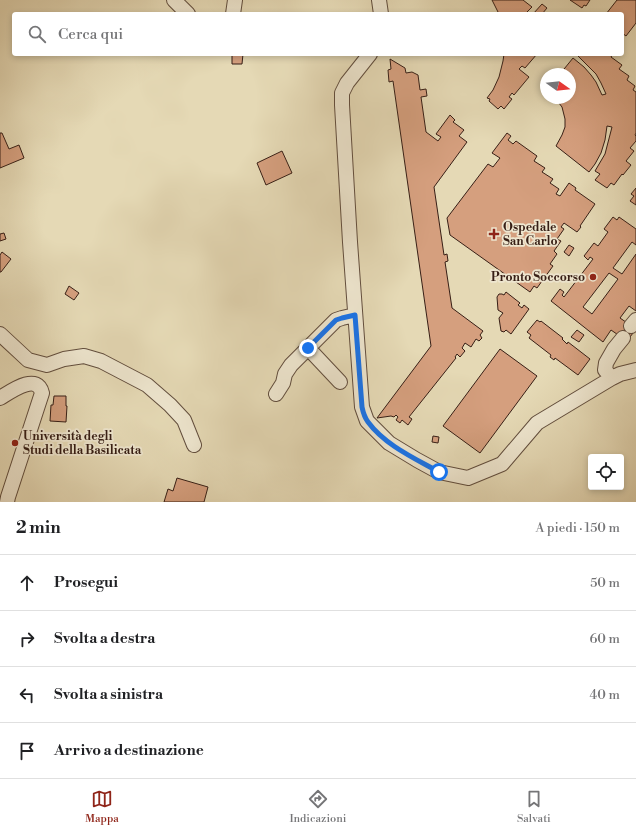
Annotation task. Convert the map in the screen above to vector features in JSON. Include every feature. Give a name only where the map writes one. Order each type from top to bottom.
[{"type":"street","points":[[174,0],[186,12]]},
{"type":"street","points":[[233,12],[235,0]]},
{"type":"street","points":[[379,0],[381,12]]},
{"type":"street","points":[[368,56],[347,83],[342,93],[362,407],[367,421],[389,443],[417,460],[439,472],[468,478],[502,464],[536,423],[612,378],[620,374],[636,370]]},
{"type":"street","points":[[276,394],[291,365],[336,320],[355,315]]},
{"type":"street","points":[[0,334],[28,360],[47,365],[64,359],[84,356],[101,361],[147,385],[170,405],[184,420],[194,445]]},
{"type":"street","points":[[612,378],[605,370],[606,364],[614,349],[623,338]]},
{"type":"street","points":[[308,348],[340,382]]},
{"type":"street","points":[[0,398],[26,384],[36,384],[42,393],[7,502]]},
{"type":"building","points":[[492,0],[523,0],[532,7],[527,12],[498,12]]},
{"type":"building","points":[[570,0],[590,0],[586,6],[584,5],[582,8]]},
{"type":"building","points":[[617,0],[636,0],[636,23],[626,36],[624,34],[624,12],[608,12]]},
{"type":"building","points":[[542,4],[547,8],[544,12],[535,12]]},
{"type":"building","points":[[232,56],[243,56],[242,64],[232,64]]},
{"type":"building","points":[[504,56],[535,56],[525,68],[522,66],[519,69],[529,77],[514,95],[512,93],[509,97],[512,99],[504,109],[501,106],[498,109],[489,101],[490,99],[487,98],[493,90],[499,77]]},
{"type":"building","points":[[578,56],[612,56],[622,65],[619,69],[629,76],[627,80],[635,86],[633,90],[636,92],[636,141],[630,148],[634,151],[626,161],[631,165],[614,185],[611,183],[607,188],[595,180],[600,174],[595,171],[605,154],[612,127],[607,126],[601,153],[589,172],[556,146],[565,127],[565,119],[560,104],[576,104],[576,68],[565,68],[573,58],[591,75],[602,95],[606,94],[596,74]]},
{"type":"building","points":[[390,59],[405,68],[406,73],[412,72],[418,75],[420,90],[426,89],[427,96],[421,97],[426,132],[438,141],[441,137],[436,134],[450,115],[455,120],[453,122],[464,130],[459,136],[467,142],[434,187],[444,255],[447,254],[448,261],[445,262],[452,308],[483,331],[480,335],[482,338],[479,341],[476,339],[471,347],[465,343],[462,348],[465,351],[460,357],[457,354],[455,357],[456,358],[409,417],[412,419],[408,425],[402,420],[400,423],[396,420],[398,417],[396,415],[394,417],[377,418],[431,346],[393,81],[389,82],[388,70],[391,69]]},
{"type":"building","points":[[0,133],[2,133],[9,149],[19,145],[24,158],[0,168]]},
{"type":"building","points":[[507,133],[511,136],[508,140],[513,144],[516,141],[537,156],[534,161],[545,168],[542,172],[553,179],[550,183],[559,189],[556,194],[560,196],[569,183],[576,188],[575,190],[595,204],[577,232],[564,223],[561,227],[564,229],[557,239],[561,241],[554,251],[557,254],[550,264],[553,266],[537,288],[534,286],[530,292],[450,235],[447,218],[488,164],[493,167],[500,158],[492,153]]},
{"type":"building","points":[[282,151],[292,173],[266,185],[257,163]]},
{"type":"building","points":[[636,188],[636,205],[630,201],[634,196],[631,194]]},
{"type":"building","name":"Pronto Soccorso","points":[[613,217],[617,220],[619,217],[636,229],[636,245],[632,242],[613,268],[622,274],[636,254],[636,311],[629,306],[620,318],[636,329],[627,341],[611,330],[603,342],[551,301],[560,289],[564,292],[562,295],[564,297],[593,259],[590,257],[588,260],[584,256],[594,243],[598,246],[608,232],[604,229]],"holes":[[[609,273],[618,279],[592,314],[583,307]]]},
{"type":"building","points":[[4,233],[6,239],[0,241],[0,234]]},
{"type":"building","points":[[569,245],[574,248],[569,256],[564,252]]},
{"type":"building","points":[[2,252],[11,259],[0,272],[0,255]]},
{"type":"building","points":[[69,286],[79,293],[74,300],[65,294]]},
{"type":"building","points":[[506,292],[520,303],[518,305],[522,308],[524,305],[529,309],[511,334],[506,330],[504,332],[501,331],[499,318],[503,313],[498,310],[497,297],[499,294],[504,295]]},
{"type":"building","points":[[537,320],[540,322],[541,321],[563,338],[562,339],[567,344],[568,342],[590,359],[578,375],[555,358],[554,360],[550,357],[551,355],[529,338],[531,335],[527,332]]},
{"type":"building","points":[[577,330],[584,335],[579,342],[571,337]]},
{"type":"building","points":[[500,349],[537,376],[480,453],[443,426]]},
{"type":"building","points":[[54,396],[66,396],[66,422],[50,421],[51,405],[53,405]]},
{"type":"building","points":[[433,436],[439,437],[438,443],[432,442]]},
{"type":"building","points":[[177,478],[208,487],[204,502],[164,502],[168,489],[173,491]]},
{"type":"place","name":"Ospedale San Carlo","points":[[494,234]]},
{"type":"place","name":"Pronto Soccorso","points":[[593,277]]},
{"type":"place","name":"Università degli Studi della Basilicata","points":[[15,443]]},
{"type":"route","points":[[308,348],[336,320],[355,315],[362,407],[367,421],[389,443],[439,472]]}]
